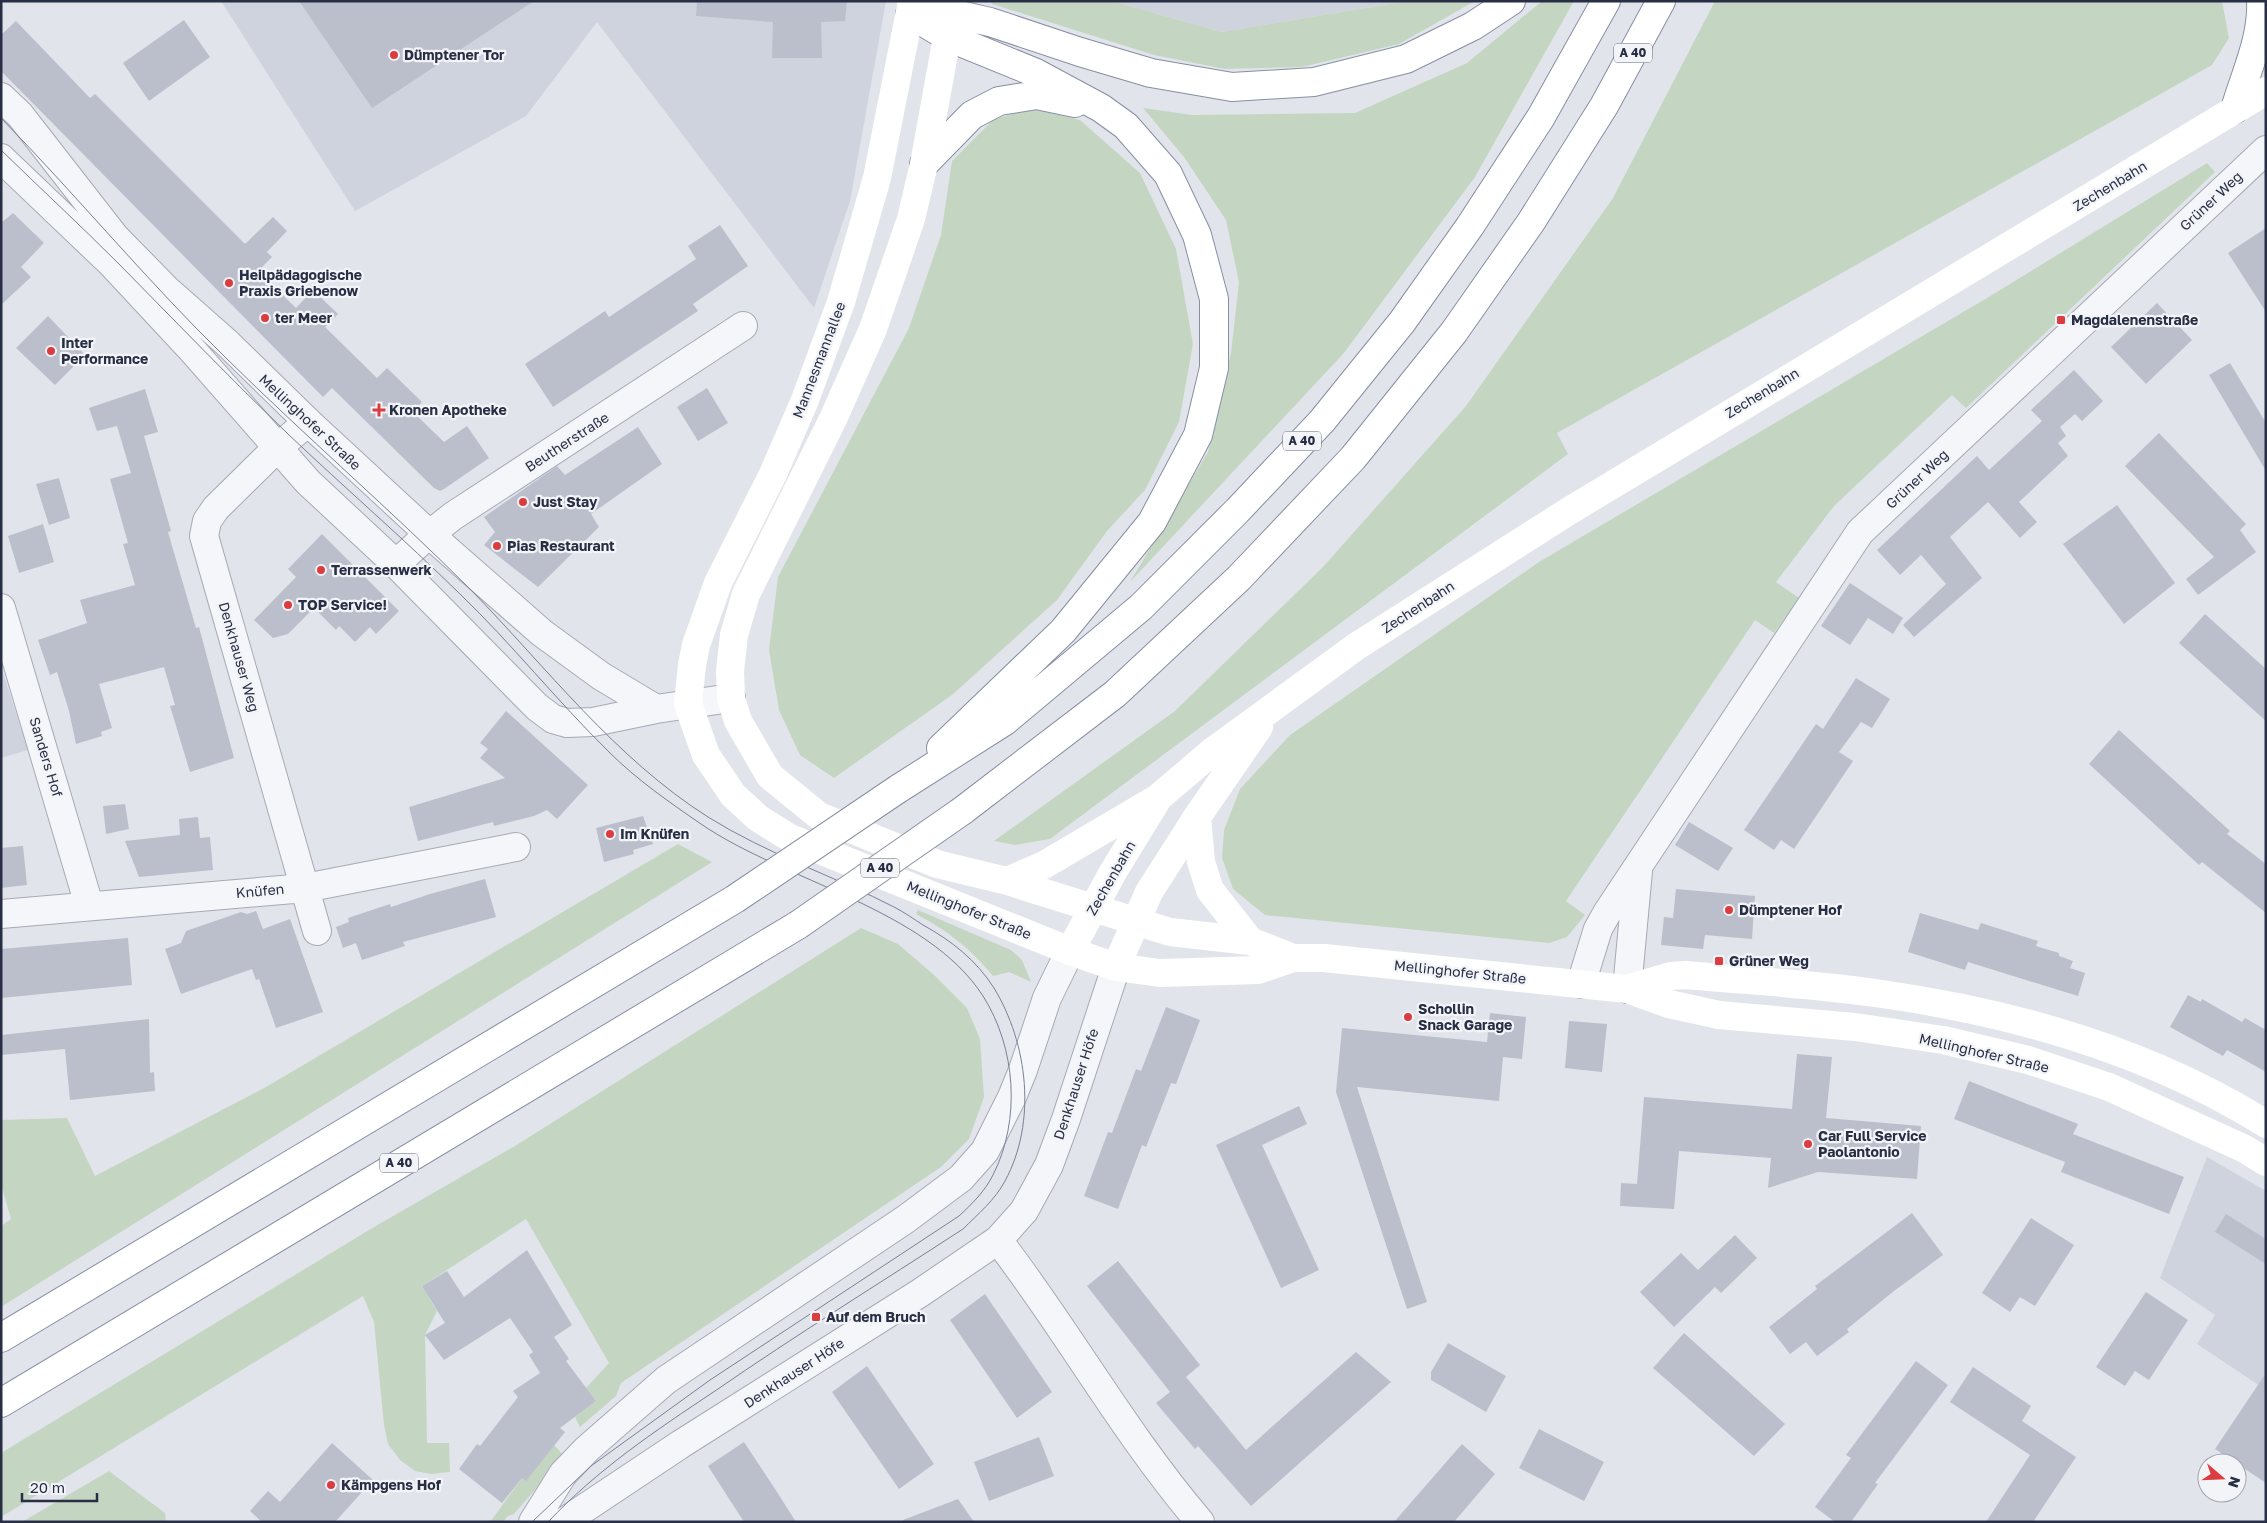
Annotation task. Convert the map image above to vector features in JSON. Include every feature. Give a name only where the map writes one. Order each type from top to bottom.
[{"type":"main road","points":[[911,8],[950,17],[990,22],[1080,52],[1151,72],[1232,87],[1314,82],[1406,59],[1473,26],[1511,1]]},
{"type":"main road","name":"A 40","points":[[1,1338],[735,899],[898,789],[1005,721],[1141,607],[1237,511],[1322,421],[1402,322],[1470,226],[1541,117],[1606,1]]},
{"type":"main road","name":"A 40","points":[[1,1403],[798,925],[962,811],[1115,694],[1239,578],[1353,458],[1454,332],[1531,222],[1604,106],[1661,1]]},
{"type":"main road","points":[[2235,109],[2255,43],[2261,12],[2261,1]]},
{"type":"main road","name":"Mannesmannallee","points":[[688,704],[696,645],[718,583],[773,474],[805,400],[841,302],[877,178],[911,8]]},
{"type":"main road","points":[[898,789],[1063,631],[1152,522],[1198,435],[1214,368],[1214,299],[1197,235],[1168,174],[1126,126],[1101,108],[1036,73],[950,17]]},
{"type":"main road","points":[[731,698],[730,670],[734,635],[746,594],[833,419],[874,329],[911,219],[924,164],[950,17]]},
{"type":"main road","name":"Zechenbahn","points":[[1070,951],[1113,872],[1159,796],[1213,751],[1270,712],[1357,646],[1569,511],[2266,91]]},
{"type":"main road","points":[[924,164],[972,115],[1000,101],[1037,95],[1101,108]]},
{"type":"main road","name":"Mellinghofer Straße","points":[[731,698],[738,721],[770,776],[802,804],[819,816],[938,864],[1007,881],[1170,932],[1250,941],[1293,958],[1334,959],[1627,989],[1669,1004],[1719,1014],[1855,1027],[1933,1039],[2028,1060],[2109,1087],[2245,1149],[2266,1162]]},
{"type":"main road","name":"Mellinghofer Straße","points":[[688,704],[706,754],[733,795],[758,818],[790,838],[1070,951],[1116,967],[1160,973],[1258,970],[1293,958]]},
{"type":"main road","name":"Zechenbahn","points":[[1116,967],[1149,892],[1197,817],[1270,712]]},
{"type":"main road","points":[[1007,881],[1044,865],[1159,796]]},
{"type":"main road","points":[[1197,817],[1200,862],[1210,890],[1250,941]]},
{"type":"main road","name":"Mellinghofer Straße","points":[[1627,989],[1671,976],[1686,975],[1881,994],[1955,1006],[2061,1032],[2118,1053],[2213,1093],[2266,1124]]},
{"type":"street","name":"Mellinghofer Straße","points":[[1,97],[20,115],[115,237],[167,290],[226,342],[308,422],[429,534],[542,633],[601,676],[656,709]]},
{"type":"street","points":[[1,124],[18,135],[44,146]]},
{"type":"street","points":[[1,158],[112,264],[193,350],[308,482],[396,564],[537,707],[553,718],[567,722],[593,722],[656,709],[731,698]]},
{"type":"street","name":"Grüner Weg","points":[[1581,984],[1598,929],[1712,753],[1860,532],[2262,161]]},
{"type":"street","name":"Beutherstraße","points":[[396,564],[429,534],[462,511],[743,326]]},
{"type":"street","name":"Denkhauser Weg","points":[[308,422],[277,448],[216,508],[207,521],[204,536],[317,931]]},
{"type":"street","name":"Sanders Hof","points":[[1,608],[89,905]]},
{"type":"street","points":[[593,722],[601,676]]},
{"type":"street","name":"Knüfen","points":[[1,914],[305,888],[516,847]]},
{"type":"street","name":"Grüner Weg","points":[[1627,989],[1638,867]]},
{"type":"street","points":[[532,1522],[563,1474],[581,1455],[666,1380],[889,1230],[961,1178],[985,1151],[1012,1097],[1047,998],[1070,951]]},
{"type":"street","name":"Denkhauser Höfe","points":[[564,1522],[680,1444],[920,1293],[998,1240],[1024,1211],[1049,1165],[1116,967]]},
{"type":"street","points":[[998,1240],[1153,1464],[1200,1522]]},
{"type":"shaded area","points":[[221,1],[886,1],[850,201],[814,308],[597,22],[526,116],[355,211]]},
{"type":"shaded area","points":[[1112,1],[1407,1],[1222,32]]},
{"type":"shaded area","points":[[1,667],[28,750],[1,758]]},
{"type":"shaded area","points":[[2207,1157],[2266,1191],[2266,1390],[2197,1344],[2215,1315],[2160,1278]]},
{"type":"green space","points":[[991,1],[1112,1],[1222,32],[1407,1],[1475,1],[1399,44],[1302,67],[1225,69],[1154,55],[992,4]]},
{"type":"green space","points":[[1542,1],[1574,1],[1475,177],[1344,353],[1130,582],[1208,452],[1231,353],[1239,282],[1226,220],[1184,157],[1143,108],[1192,115],[1355,113],[1467,63]]},
{"type":"green space","points":[[1715,1],[2222,1],[2229,38],[2212,65],[1557,433],[1568,454],[1050,839],[1015,845],[994,841],[1175,711],[1323,567],[1466,406],[1613,198]]},
{"type":"green space","points":[[1029,108],[1080,120],[1140,173],[1176,249],[1193,344],[1179,422],[1145,490],[1107,531],[1057,600],[952,695],[834,778],[800,755],[779,710],[769,650],[778,577],[909,328],[941,235],[952,161],[993,120]]},
{"type":"green space","points":[[2207,163],[2215,172],[1966,408],[1952,395],[1834,506],[1776,582],[1799,598],[1774,633],[1755,620],[1566,901],[1585,915],[1567,937],[1549,943],[1265,915],[1233,889],[1222,858],[1224,830],[1240,789],[1290,735],[1539,562],[1992,295]]},
{"type":"green space","points":[[678,844],[712,862],[1,1307],[1,1226],[11,1219],[1,1184],[1,1120],[67,1118],[95,1176],[266,1087]]},
{"type":"green space","points":[[918,910],[1011,950],[1022,960],[1031,982],[1009,972],[993,976],[958,941],[916,914]]},
{"type":"green space","points":[[861,928],[898,944],[934,975],[967,1008],[980,1039],[984,1097],[969,1139],[941,1167],[621,1383],[616,1396],[580,1427],[575,1417],[596,1401],[586,1388],[609,1363],[526,1219],[422,1286],[437,1311],[425,1335],[427,1443],[449,1443],[450,1472],[431,1474],[415,1471],[400,1460],[388,1444],[384,1425],[374,1322],[363,1296],[1,1517],[1,1453],[374,1227],[515,1146]]},
{"type":"green space","points":[[554,1445],[564,1456],[514,1514],[508,1516],[503,1522],[490,1522],[522,1478],[526,1480]]},
{"type":"green space","points":[[109,1471],[165,1513],[166,1522],[22,1522]]},
{"type":"building","name":"Dümptener Tor","points":[[299,1],[534,1],[372,108]]},
{"type":"building","points":[[697,1],[847,1],[845,21],[821,22],[822,58],[772,58],[773,22],[696,16]]},
{"type":"building","points":[[184,20],[210,57],[149,101],[123,63]]},
{"type":"building","points":[[16,21],[90,98],[95,94],[245,244],[273,217],[287,231],[267,252],[272,257],[258,271],[296,308],[313,290],[338,314],[325,327],[377,378],[387,368],[422,402],[413,412],[444,442],[467,426],[489,458],[440,491],[434,488],[332,388],[323,397],[1,71],[1,35]]},
{"type":"building","points":[[13,213],[44,243],[21,267],[31,277],[1,305],[1,223]]},
{"type":"building","points":[[720,225],[748,266],[693,304],[698,311],[553,407],[525,364],[605,311],[609,317],[696,259],[688,246]]},
{"type":"building","points":[[2266,228],[2266,312],[2228,253]]},
{"type":"building","points":[[2157,303],[2192,340],[2146,384],[2111,347]]},
{"type":"building","name":"Inter Performance","points":[[48,316],[85,355],[55,385],[16,348]]},
{"type":"building","points":[[2230,363],[2266,423],[2266,471],[2209,375]]},
{"type":"building","points":[[2074,370],[2103,401],[2082,421],[2075,414],[2060,427],[2066,436],[2058,443],[2068,456],[2019,502],[2037,522],[2020,538],[1988,502],[1950,537],[1982,578],[1914,637],[1903,625],[1946,584],[1921,555],[1900,575],[1877,550],[1977,456],[1989,470],[2042,421],[2031,410]]},
{"type":"building","points":[[707,388],[728,423],[698,441],[677,407]]},
{"type":"building","points":[[145,389],[158,432],[144,436],[171,531],[168,532],[196,628],[199,627],[234,758],[190,772],[170,706],[175,705],[164,667],[99,684],[112,728],[101,732],[102,736],[76,744],[69,711],[57,672],[50,675],[38,640],[87,623],[80,600],[135,585],[123,544],[128,543],[110,479],[131,473],[117,426],[97,431],[89,408]]},
{"type":"building","points":[[638,427],[662,464],[591,514],[599,527],[538,587],[484,545],[495,532],[484,517],[557,466],[565,475]]},
{"type":"building","points":[[2159,433],[2246,524],[2240,530],[2256,552],[2198,595],[2186,579],[2214,557],[2125,466]]},
{"type":"building","points":[[59,478],[70,518],[49,525],[36,484]]},
{"type":"building","points":[[2117,505],[2175,583],[2124,624],[2063,544]]},
{"type":"building","points":[[43,524],[54,562],[19,573],[8,536]]},
{"type":"building","points":[[322,534],[399,611],[376,634],[370,627],[355,642],[339,626],[336,630],[314,608],[288,634],[273,638],[254,620],[296,577],[288,569]]},
{"type":"building","points":[[1850,583],[1903,618],[1893,634],[1868,618],[1850,645],[1821,626]]},
{"type":"building","points":[[2205,614],[2266,669],[2266,721],[2179,643]]},
{"type":"building","points":[[1856,678],[1890,699],[1872,728],[1861,722],[1839,752],[1853,761],[1794,849],[1781,840],[1774,850],[1744,830],[1816,724],[1823,729]]},
{"type":"building","points":[[506,711],[588,785],[557,819],[547,810],[534,816],[494,826],[493,822],[418,841],[409,807],[505,778],[480,758],[488,749],[480,743]]},
{"type":"building","points":[[2119,730],[2230,831],[2227,834],[2266,864],[2266,913],[2202,862],[2199,865],[2089,764]]},
{"type":"building","points":[[125,804],[129,829],[106,834],[103,806]]},
{"type":"building","points":[[643,816],[653,844],[633,850],[634,854],[604,862],[596,828]]},
{"type":"building","points":[[198,817],[200,838],[210,837],[213,870],[139,877],[125,841],[180,835],[179,819]]},
{"type":"building","points":[[1689,822],[1733,848],[1718,871],[1675,845]]},
{"type":"building","points":[[23,846],[27,885],[1,888],[1,848]]},
{"type":"building","points":[[485,879],[496,917],[403,942],[405,946],[362,960],[356,943],[343,948],[336,927],[349,922],[348,918],[390,904],[391,907]]},
{"type":"building","points":[[1676,889],[1755,896],[1752,939],[1705,935],[1703,949],[1661,945],[1664,917],[1673,918]]},
{"type":"building","points":[[256,911],[263,929],[290,919],[323,1012],[276,1028],[259,979],[256,980],[252,969],[181,994],[165,949],[181,943],[186,931],[241,912],[247,914]]},
{"type":"building","points":[[1920,913],[1978,930],[1981,923],[2038,941],[2036,946],[2059,953],[2059,956],[2073,961],[2070,968],[2085,973],[2078,996],[1968,962],[1965,970],[1908,952]]},
{"type":"building","points":[[128,938],[132,985],[1,998],[1,949]]},
{"type":"building","points":[[2188,995],[2201,1002],[2202,999],[2242,1022],[2245,1018],[2266,1030],[2266,1072],[2227,1050],[2223,1056],[2170,1027]]},
{"type":"building","points":[[1166,1007],[1200,1020],[1176,1084],[1171,1083],[1146,1147],[1142,1145],[1118,1209],[1084,1196],[1108,1132],[1112,1133],[1136,1069],[1141,1071]]},
{"type":"building","points":[[1490,1013],[1526,1017],[1522,1059],[1503,1057],[1499,1101],[1357,1087],[1427,1302],[1407,1309],[1336,1092],[1342,1028],[1487,1042]]},
{"type":"building","points":[[149,1019],[150,1073],[154,1072],[155,1091],[70,1100],[65,1049],[1,1055],[1,1035]]},
{"type":"building","points":[[1569,1021],[1607,1024],[1602,1072],[1565,1068]]},
{"type":"building","points":[[1797,1054],[1832,1057],[1826,1118],[1921,1126],[1917,1179],[1818,1172],[1768,1188],[1771,1158],[1679,1151],[1674,1209],[1620,1206],[1621,1183],[1637,1184],[1644,1097],[1792,1109]]},
{"type":"building","points":[[1969,1081],[2078,1124],[2073,1134],[2184,1177],[2169,1214],[2061,1172],[2065,1162],[1954,1119]]},
{"type":"building","points":[[1299,1106],[1307,1124],[1262,1145],[1319,1270],[1281,1288],[1216,1145]]},
{"type":"building","points":[[1912,1213],[1943,1255],[1894,1291],[1847,1329],[1849,1332],[1817,1356],[1806,1342],[1790,1354],[1769,1327],[1817,1289],[1815,1286]]},
{"type":"building","points":[[2226,1214],[2266,1239],[2266,1264],[2215,1232]]},
{"type":"building","points":[[2031,1218],[2074,1245],[2035,1306],[2020,1297],[2010,1312],[1982,1293]]},
{"type":"building","points":[[1735,1235],[1757,1258],[1721,1293],[1715,1287],[1674,1327],[1640,1292],[1681,1253],[1698,1270]]},
{"type":"building","points":[[527,1250],[572,1325],[554,1337],[569,1359],[566,1361],[596,1401],[560,1428],[565,1432],[526,1481],[522,1478],[502,1503],[459,1469],[477,1444],[480,1446],[518,1397],[513,1391],[540,1373],[529,1355],[533,1352],[510,1318],[444,1360],[425,1335],[445,1323],[422,1286],[447,1271],[464,1297]]},
{"type":"building","points":[[1118,1261],[1200,1365],[1186,1377],[1246,1450],[1356,1352],[1391,1382],[1251,1506],[1198,1446],[1195,1449],[1156,1403],[1170,1392],[1087,1286]]},
{"type":"building","points":[[2146,1292],[2188,1320],[2149,1380],[2135,1371],[2125,1386],[2096,1367]]},
{"type":"building","points":[[985,1294],[1052,1392],[1017,1418],[950,1320]]},
{"type":"building","points":[[1684,1333],[1785,1424],[1754,1456],[1653,1368]]},
{"type":"building","points":[[1448,1343],[1506,1376],[1486,1412],[1431,1380],[1431,1372]]},
{"type":"building","points":[[1916,1361],[1948,1385],[1875,1483],[1878,1484],[1851,1522],[1835,1522],[1815,1507],[1851,1458],[1846,1455]]},
{"type":"building","points":[[867,1366],[934,1464],[899,1489],[832,1392]]},
{"type":"building","points":[[1973,1367],[2031,1406],[2022,1421],[2076,1457],[2033,1522],[1986,1522],[2030,1455],[1950,1402]]},
{"type":"building","points":[[2266,1373],[2266,1483],[2247,1470],[2247,1453],[2221,1453],[2215,1449]]},
{"type":"building","points":[[1539,1429],[1604,1462],[1584,1501],[1519,1468]]},
{"type":"building","points":[[1039,1437],[1054,1476],[989,1501],[974,1462]]},
{"type":"building","points":[[744,1442],[796,1522],[744,1522],[708,1466]]},
{"type":"building","name":"Kämpgens Hof","points":[[332,1443],[373,1480],[335,1522],[262,1522],[250,1511],[268,1491],[280,1502]]},
{"type":"building","points":[[1462,1444],[1495,1474],[1454,1522],[1394,1522]]},
{"type":"building","points":[[958,1499],[974,1522],[903,1522],[903,1520]]},
{"type":"tram line","points":[[1,118],[197,329],[471,590],[583,711],[642,768],[674,794],[730,830],[777,854],[849,885],[896,908],[944,938],[963,952],[987,978],[1006,1010],[1015,1033],[1024,1083],[1025,1109],[1022,1134],[1015,1158],[1005,1181],[991,1201],[963,1229],[776,1350],[649,1436],[587,1485],[548,1522]]},
{"type":"tram line","points":[[1,150],[104,249],[289,435],[460,594],[590,733],[630,772],[689,816],[735,844],[891,918],[927,940],[958,966],[983,996],[994,1016],[1008,1061],[1011,1084],[1011,1108],[1002,1154],[990,1181],[973,1202],[959,1216],[710,1380],[591,1466],[532,1522]]},
{"type":"place","name":"Dümptener Tor","points":[[394,55]]},
{"type":"place","name":"Heilpädagogische Praxis Griebenow","points":[[229,283]]},
{"type":"place","name":"ter Meer","points":[[265,318]]},
{"type":"place","name":"Magdalenenstraße","points":[[2061,320]]},
{"type":"place","name":"Inter Performance","points":[[51,351]]},
{"type":"place","name":"Kronen Apotheke","points":[[379,410]]},
{"type":"place","name":"Just Stay","points":[[523,502]]},
{"type":"place","name":"Pias Restaurant","points":[[497,546]]},
{"type":"place","name":"Terrassenwerk","points":[[321,570]]},
{"type":"place","name":"TOP Service!","points":[[288,605]]},
{"type":"place","name":"Im Knüfen","points":[[610,834]]},
{"type":"place","name":"Dümptener Hof","points":[[1729,910]]},
{"type":"place","name":"Grüner Weg","points":[[1719,961]]},
{"type":"place","name":"Schollin Snack Garage","points":[[1408,1017]]},
{"type":"place","name":"Car Full Service Paolantonio","points":[[1808,1144]]},
{"type":"place","name":"Auf dem Bruch","points":[[816,1317]]},
{"type":"place","name":"Kämpgens Hof","points":[[331,1485]]}]
